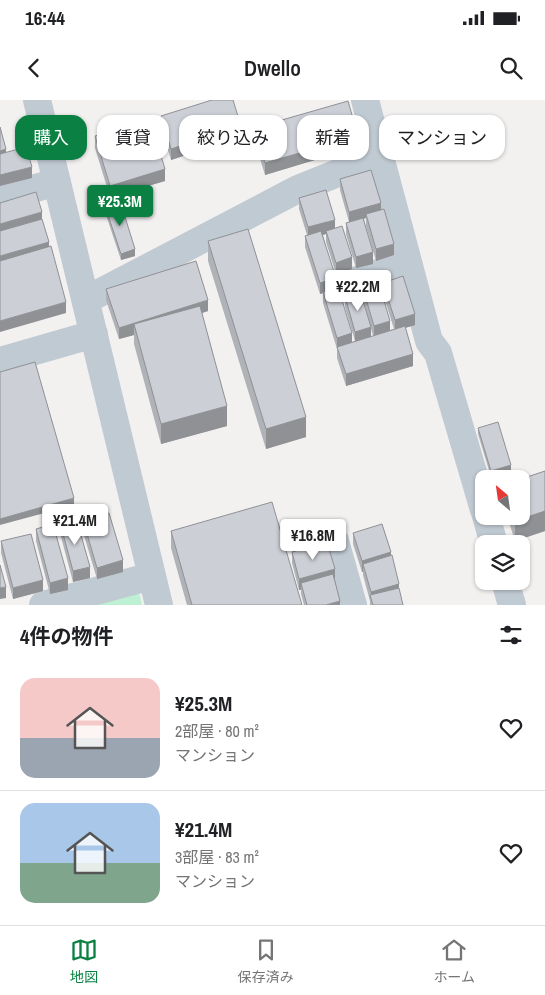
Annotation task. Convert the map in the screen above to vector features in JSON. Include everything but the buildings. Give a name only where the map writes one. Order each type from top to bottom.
[{"type":"street","points":[[37,100],[159,605]]},
{"type":"street","points":[[365,100],[379,152]]},
{"type":"street","points":[[86,300],[298,189],[379,156]]},
{"type":"street","points":[[381,160],[429,342],[438,353],[475,479]]},
{"type":"street","points":[[0,198],[57,182]]},
{"type":"street","points":[[351,282],[408,263]]},
{"type":"street","points":[[0,361],[94,334]]},
{"type":"street","points":[[335,541],[353,605]]},
{"type":"street","points":[[43,605],[152,576]]},
{"type":"street","points":[[508,590],[512,605]]},
{"type":"green space","points":[[139,591],[142,605],[91,605]]}]
